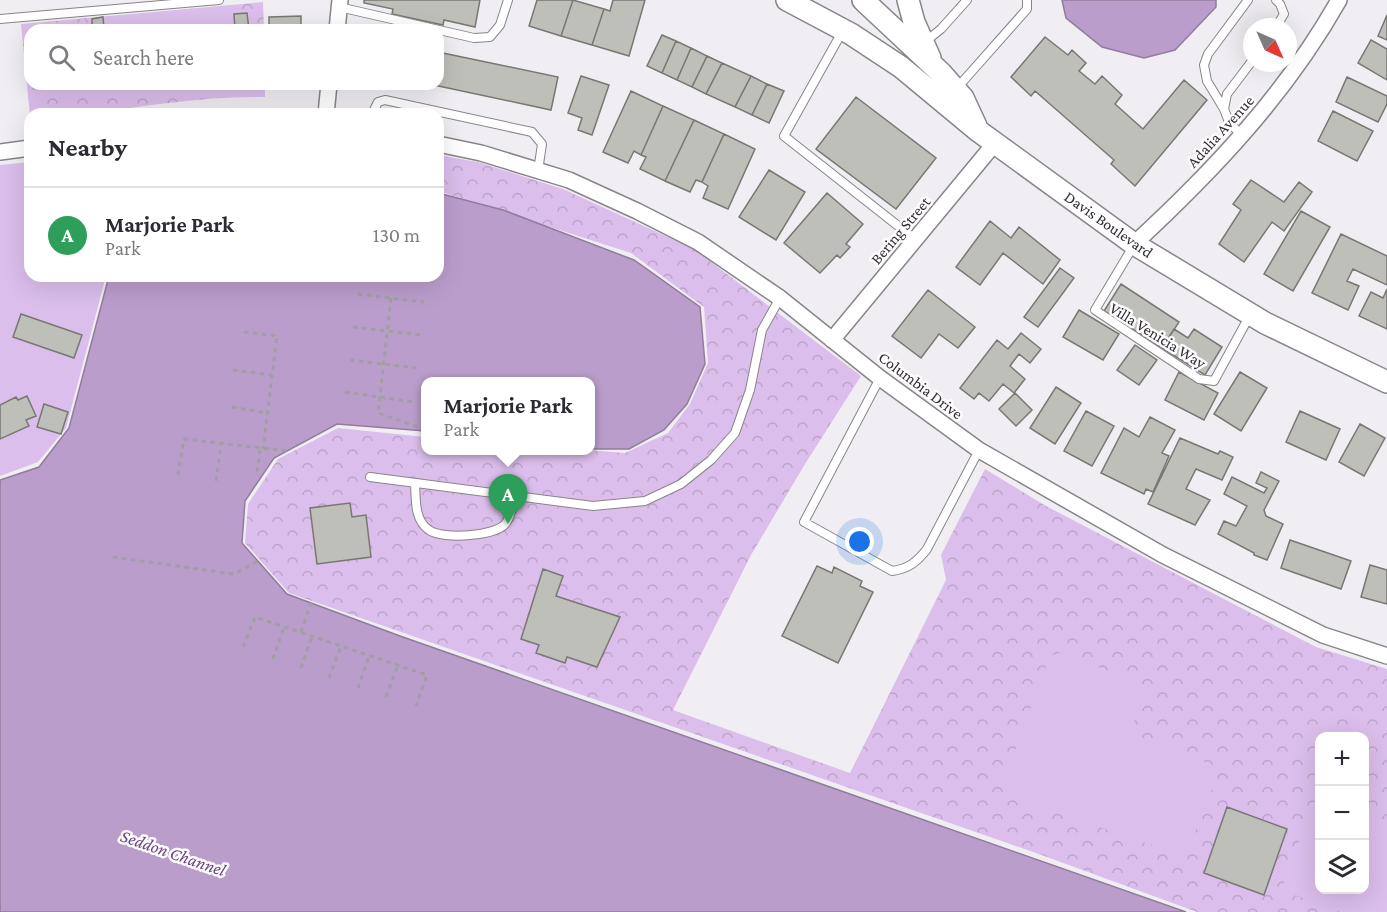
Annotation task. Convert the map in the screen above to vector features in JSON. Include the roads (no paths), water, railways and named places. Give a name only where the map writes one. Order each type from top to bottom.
[{"type":"street","points":[[787,0],[847,32],[950,97]]},
{"type":"street","points":[[863,0],[919,46],[934,66],[950,97]]},
{"type":"street","points":[[908,0],[919,46]]},
{"type":"street","name":"Adalia Avenue","points":[[1134,244],[1169,212],[1242,136],[1278,93],[1325,24],[1338,0]]},
{"type":"street","points":[[338,24],[340,4]]},
{"type":"street","points":[[327,108],[328,90]]},
{"type":"street","name":"Davis Boulevard","points":[[950,97],[963,98],[977,130],[1134,244],[1250,315],[1335,359],[1387,382]]},
{"type":"street","name":"Bering Street","points":[[832,340],[995,143]]},
{"type":"street","name":"Columbia Drive","points":[[444,145],[481,153],[569,180],[698,242],[780,298],[880,378],[979,450],[1173,560],[1323,635],[1387,656]]},
{"type":"street","points":[[0,152],[24,149]]},
{"type":"lane","points":[[0,19],[219,0]]},
{"type":"lane","points":[[444,30],[474,38],[490,36],[500,25],[508,0]]},
{"type":"lane","points":[[901,67],[919,46],[941,29],[968,0]]},
{"type":"lane","points":[[950,97],[1027,9],[1027,0]]},
{"type":"lane","points":[[1242,136],[1229,122],[1207,81],[1204,65],[1208,54],[1248,0]]},
{"type":"lane","points":[[1276,0],[1284,14],[1282,18]]},
{"type":"lane","points":[[340,4],[419,24]]},
{"type":"lane","points":[[847,32],[784,136],[916,240]]},
{"type":"lane","points":[[1224,110],[1227,94],[1244,72]]},
{"type":"lane","points":[[375,108],[378,102],[385,100],[422,108]]},
{"type":"lane","points":[[444,113],[532,132],[542,144],[538,171]]},
{"type":"lane","name":"Villa Venicia Way","points":[[1134,244],[1095,310],[1199,379],[1214,381],[1250,315]]},
{"type":"lane","points":[[370,477],[593,506],[645,501],[681,484],[711,460],[735,434],[750,390],[762,330],[780,298]]},
{"type":"lane","points":[[880,378],[804,522],[892,571],[903,570],[917,561],[927,549],[979,450]]},
{"type":"lane","points":[[415,483],[417,514],[429,530],[446,536],[497,531],[506,522],[516,496]]},
{"type":"water","points":[[1062,0],[1216,0],[1216,7],[1175,50],[1144,58],[1102,47],[1066,18]]},
{"type":"water","name":"Seddon Channel","points":[[444,195],[503,210],[634,260],[700,307],[705,364],[687,404],[664,430],[629,449],[595,449],[595,377],[421,377],[421,431],[337,424],[274,458],[245,501],[242,543],[287,594],[400,636],[1186,912],[0,912],[0,480],[39,467],[69,428],[107,282],[444,282]]},
{"type":"place","name":"Marjorie Park","points":[[508,524]]}]
